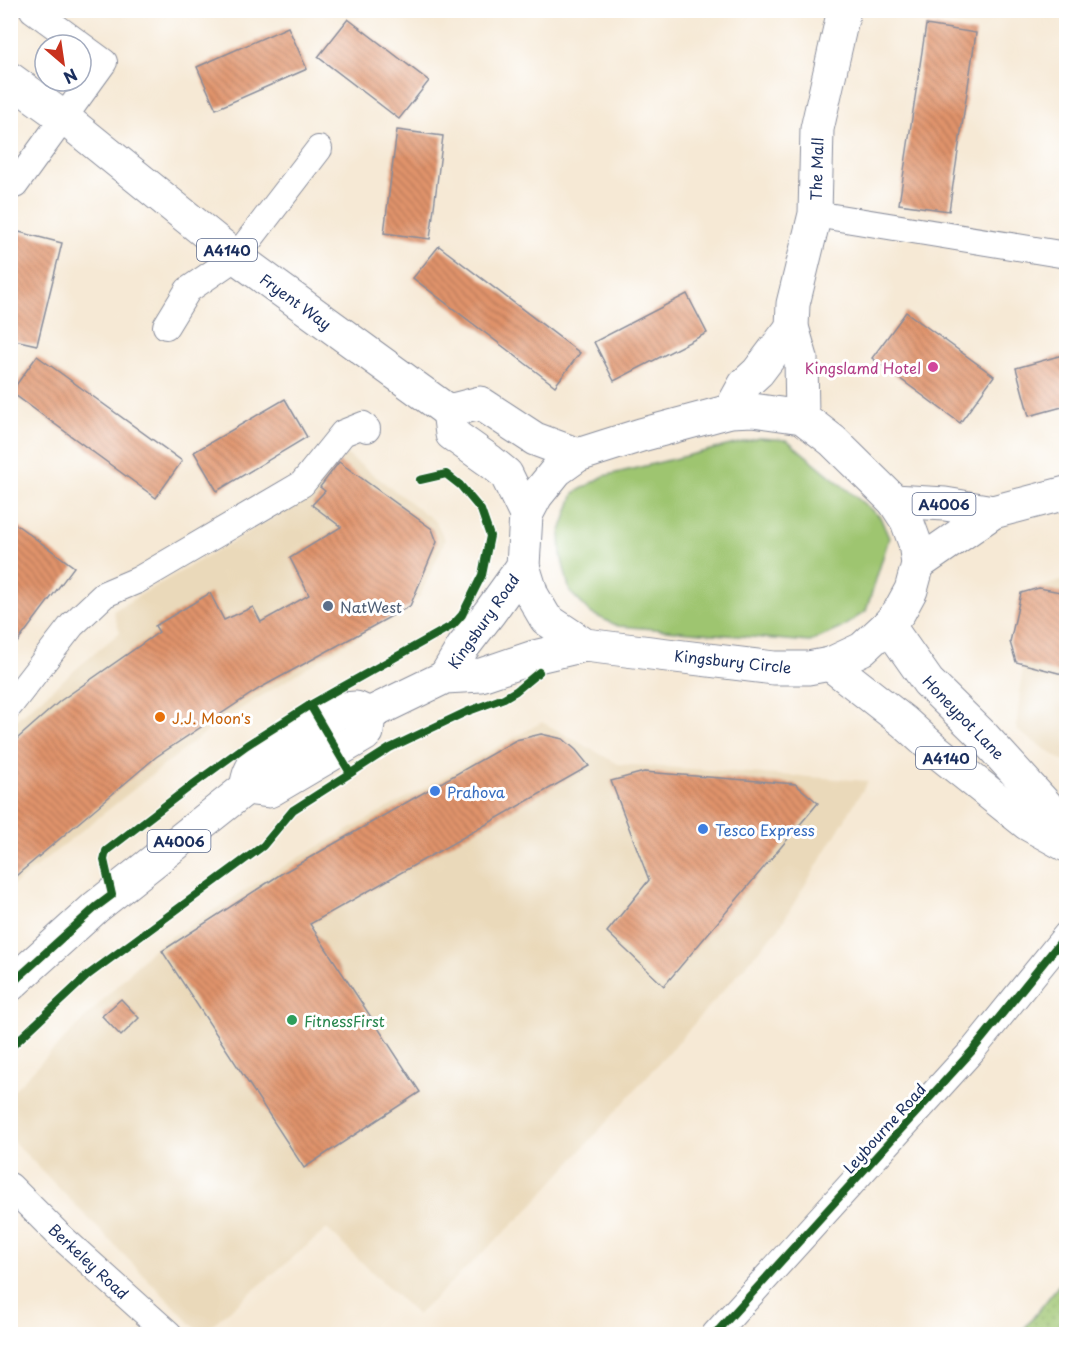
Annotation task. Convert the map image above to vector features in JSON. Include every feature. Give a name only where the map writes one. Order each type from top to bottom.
[{"type":"main road","name":"The Mall","points":[[802,417],[801,358],[792,327],[793,304],[815,214],[817,129],[844,10]]},
{"type":"main road","name":"Fryent Way","points":[[10,79],[64,118],[236,257],[449,411]]},
{"type":"main road","points":[[730,411],[745,384],[758,372],[792,327]]},
{"type":"main road","points":[[526,515],[506,474],[452,434],[449,411],[480,403],[535,439],[578,455]]},
{"type":"main road","name":"Kingsbury Circle","points":[[753,410],[802,417],[834,441],[894,501],[907,521],[915,543],[918,564],[911,590],[899,612],[888,625],[862,649],[830,663],[808,668],[774,668],[585,645],[546,618],[532,595],[523,566],[526,515],[536,496],[557,470],[578,455],[730,411],[753,410]]},
{"type":"main road","name":"A4006","points":[[918,564],[993,512],[1066,493]]},
{"type":"main road","name":"A4006","points":[[894,501],[945,504],[993,512]]},
{"type":"main road","name":"Kingsbury Road","points":[[445,677],[463,646],[523,566]]},
{"type":"main road","name":"Honeypot Lane","points":[[888,625],[928,681],[1045,804],[1066,833]]},
{"type":"main road","name":"Kingsbury Road","points":[[10,985],[96,907],[246,788],[249,774],[257,762],[344,709],[356,708],[369,714],[445,677],[481,675],[534,657],[585,645]]},
{"type":"main road","name":"A4140","points":[[830,663],[1028,824],[1066,845]]},
{"type":"street","points":[[10,181],[15,185],[104,62],[33,10]]},
{"type":"street","points":[[166,326],[188,290],[236,257],[319,149]]},
{"type":"street","points":[[815,214],[1066,255]]},
{"type":"street","points":[[10,705],[72,625],[105,594],[138,580],[302,484],[343,433],[363,425],[367,429]]},
{"type":"street","name":"Leybourne Road","points":[[715,1335],[972,1051],[1066,935]]},
{"type":"street","name":"Berkeley Road","points":[[10,1186],[59,1235],[168,1334]]},
{"type":"shaded area","points":[[346,454],[436,522],[445,540],[419,598],[216,724],[11,887],[11,724],[120,632],[113,611],[305,499]]},
{"type":"shaded area","points":[[1066,579],[1066,763],[1016,730],[1030,591]]},
{"type":"shaded area","points":[[542,722],[618,764],[868,781],[779,928],[529,1209],[417,1315],[327,1229],[201,1334],[11,1139],[11,1093],[155,947],[281,868]]},
{"type":"green space","points":[[759,438],[787,440],[880,517],[889,538],[866,611],[841,628],[810,642],[618,626],[592,614],[570,592],[561,556],[560,534],[574,493],[604,476]]},
{"type":"green space","points":[[1066,1276],[1066,1334],[1020,1334]]},
{"type":"building","points":[[348,19],[429,81],[399,119],[318,57]]},
{"type":"building","points":[[926,25],[976,33],[949,211],[899,204]]},
{"type":"building","points":[[288,27],[307,69],[216,109],[197,67]]},
{"type":"building","points":[[397,130],[443,136],[430,239],[384,233]]},
{"type":"building","points":[[19,232],[62,243],[37,345],[10,339],[10,265]]},
{"type":"building","points":[[439,246],[580,353],[555,386],[413,278]]},
{"type":"building","points":[[687,294],[707,333],[614,381],[594,342]]},
{"type":"building","name":"Kingslamd Hotel","points":[[906,312],[994,376],[960,423],[872,358]]},
{"type":"building","points":[[1066,354],[1066,406],[1029,416],[1016,368]]},
{"type":"building","points":[[37,356],[182,461],[156,498],[11,392]]},
{"type":"building","points":[[285,399],[307,437],[217,491],[194,452]]},
{"type":"building","points":[[339,462],[432,529],[437,542],[410,606],[260,688],[156,757],[10,881],[10,745],[60,701],[159,632],[155,626],[210,593],[224,620],[253,607],[261,622],[309,595],[290,558],[341,527],[312,505],[325,491],[320,487]]},
{"type":"building","points":[[10,520],[74,567],[10,652]]},
{"type":"building","points":[[1039,588],[1066,593],[1066,675],[1016,662],[1010,642],[1021,593]]},
{"type":"building","points":[[541,734],[563,739],[589,766],[310,924],[420,1092],[304,1168],[162,951],[281,874],[516,740]]},
{"type":"building","points":[[644,772],[795,784],[818,803],[664,986],[607,932],[649,880],[611,781]]},
{"type":"building","points":[[121,999],[139,1018],[121,1036],[102,1016]]},
{"type":"cycle path","points":[[350,773],[310,705],[453,625],[462,615],[482,575],[490,536],[481,510],[460,485],[446,474],[420,480]]},
{"type":"cycle path","points":[[10,1048],[88,975],[263,846],[293,810],[390,748],[466,712],[504,698],[539,672]]},
{"type":"cycle path","points":[[10,985],[112,895],[104,860],[106,851],[247,745],[310,705]]},
{"type":"cycle path","points":[[715,1334],[972,1051],[1066,935]]},
{"type":"place","name":"Kingslamd Hotel","points":[[933,367]]},
{"type":"place","name":"NatWest","points":[[328,606]]},
{"type":"place","name":"J.J. Moon's","points":[[160,717]]},
{"type":"place","name":"Prahova","points":[[435,791]]},
{"type":"place","name":"Tesco Express","points":[[703,829]]},
{"type":"place","name":"FitnessFirst","points":[[292,1020]]}]
